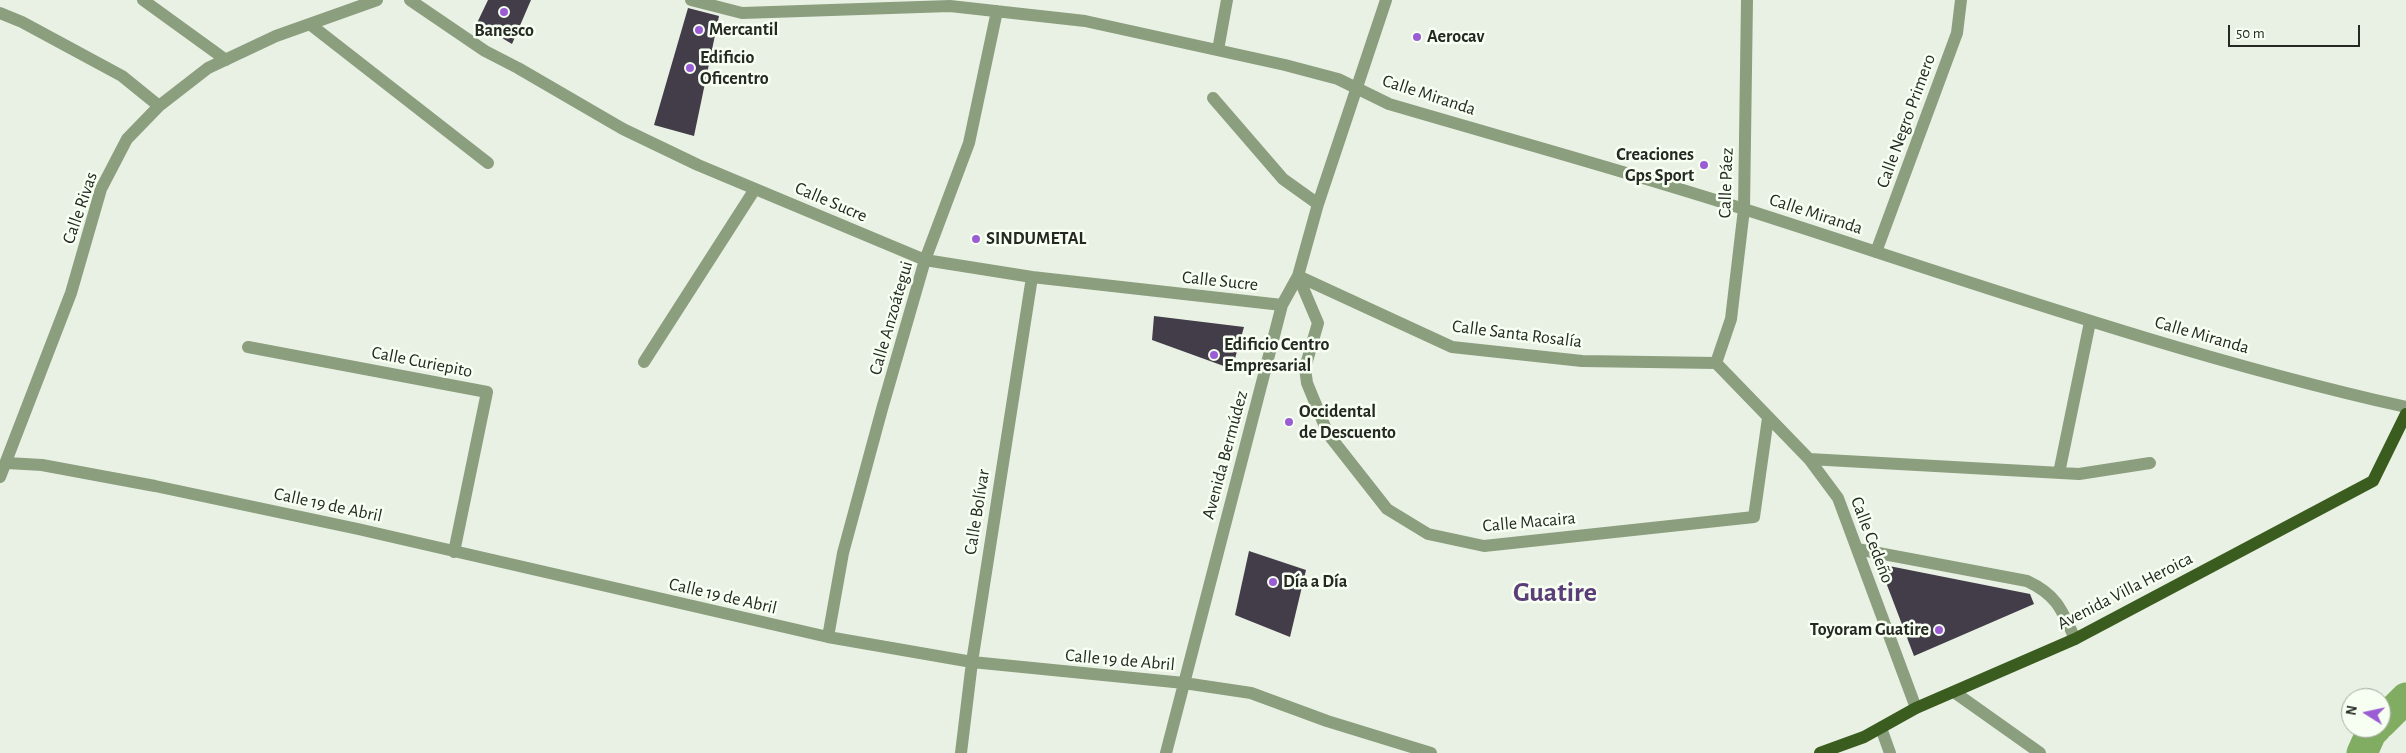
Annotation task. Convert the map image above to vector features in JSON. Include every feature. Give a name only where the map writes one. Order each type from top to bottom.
[{"type":"main road","name":"Avenida Villa Heroica","points":[[1820,753],[1864,737],[1916,708],[2075,638],[2373,481],[2406,414]]},
{"type":"street","points":[[143,0],[226,60]]},
{"type":"street","name":"Calle Rivas","points":[[0,478],[7,463],[6,448],[71,292],[101,189],[127,139],[159,106],[208,68],[276,36],[377,0]]},
{"type":"street","name":"Calle Sucre","points":[[410,0],[485,51],[623,129],[755,189],[926,260],[1032,277],[1282,305]]},
{"type":"street","name":"Calle Miranda","points":[[691,0],[742,13],[796,6],[950,6],[1085,22],[1218,50],[1338,79],[1389,104],[1744,209],[2090,322],[2345,394],[2406,408]]},
{"type":"street","points":[[1218,50],[1227,0]]},
{"type":"street","name":"Avenida Bermúdez","points":[[1166,753],[1282,305],[1298,276],[1318,204],[1386,0]]},
{"type":"street","name":"Calle Páez","points":[[1716,363],[1731,319],[1744,209],[1747,0]]},
{"type":"street","name":"Calle Negro Primero","points":[[1876,252],[1957,33],[1961,0]]},
{"type":"street","name":"Calle Anzoátegui","points":[[828,637],[843,553],[926,260],[969,143],[997,11]]},
{"type":"street","points":[[0,13],[22,22],[122,76],[159,106]]},
{"type":"street","points":[[311,25],[488,163]]},
{"type":"street","points":[[1213,98],[1284,179],[1318,204]]},
{"type":"street","points":[[644,362],[755,189]]},
{"type":"street","name":"Calle Santa Rosalía","points":[[1298,276],[1452,347],[1582,361],[1716,363]]},
{"type":"street","name":"Calle Macaira","points":[[1298,276],[1318,323],[1305,368],[1307,383],[1328,434],[1387,509],[1428,534],[1484,546],[1754,517],[1768,418]]},
{"type":"street","name":"Calle Bolívar","points":[[961,753],[972,662],[1032,277]]},
{"type":"street","points":[[2059,473],[2090,322]]},
{"type":"street","name":"Calle Curiepito","points":[[248,347],[487,392],[454,552]]},
{"type":"street","name":"Calle Cedeño","points":[[1716,363],[1809,459],[1838,498],[1916,708]]},
{"type":"street","points":[[1809,459],[2079,474],[2150,462]]},
{"type":"street","name":"Calle 19 de Abril","points":[[7,463],[42,465],[155,486],[828,637],[972,662],[1184,683],[1251,693],[1327,721],[1431,753]]},
{"type":"street","points":[[1857,550],[2028,581],[2050,594],[2059,603],[2075,638]]},
{"type":"street","points":[[1954,692],[2040,753]]},
{"type":"street","points":[[1881,728],[1890,753]]},
{"type":"building","name":"Banesco","points":[[488,0],[531,0],[512,44],[477,23]]},
{"type":"building","name":"Edificio Oficentro","points":[[688,8],[719,16],[694,136],[654,125]]},
{"type":"building","name":"Edificio Centro Empresarial","points":[[1154,316],[1244,327],[1232,369],[1152,340]]},
{"type":"building","name":"Día a Día","points":[[1249,551],[1306,570],[1290,637],[1235,615]]},
{"type":"building","name":"Toyoram Guatire","points":[[1879,564],[2030,594],[2034,604],[1914,656]]},
{"type":"waterway","points":[[2391,713],[2406,698]]},
{"type":"waterway","points":[[2362,753],[2369,738]]},
{"type":"place","name":"Banesco","points":[[504,12]]},
{"type":"place","name":"Mercantil","points":[[699,30]]},
{"type":"place","name":"Aerocav","points":[[1417,37]]},
{"type":"place","name":"Edificio Oficentro","points":[[690,68]]},
{"type":"place","name":"Creaciones Gps Sport","points":[[1704,165]]},
{"type":"place","name":"SINDUMETAL","points":[[976,239]]},
{"type":"place","name":"Edificio Centro Empresarial","points":[[1214,355]]},
{"type":"place","name":"Occidental de Descuento","points":[[1289,422]]},
{"type":"place","name":"Día a Día","points":[[1273,582]]},
{"type":"place","name":"Toyoram Guatire","points":[[1939,630]]},
{"type":"district","name":"Guatire","points":[[1555,593]]}]
